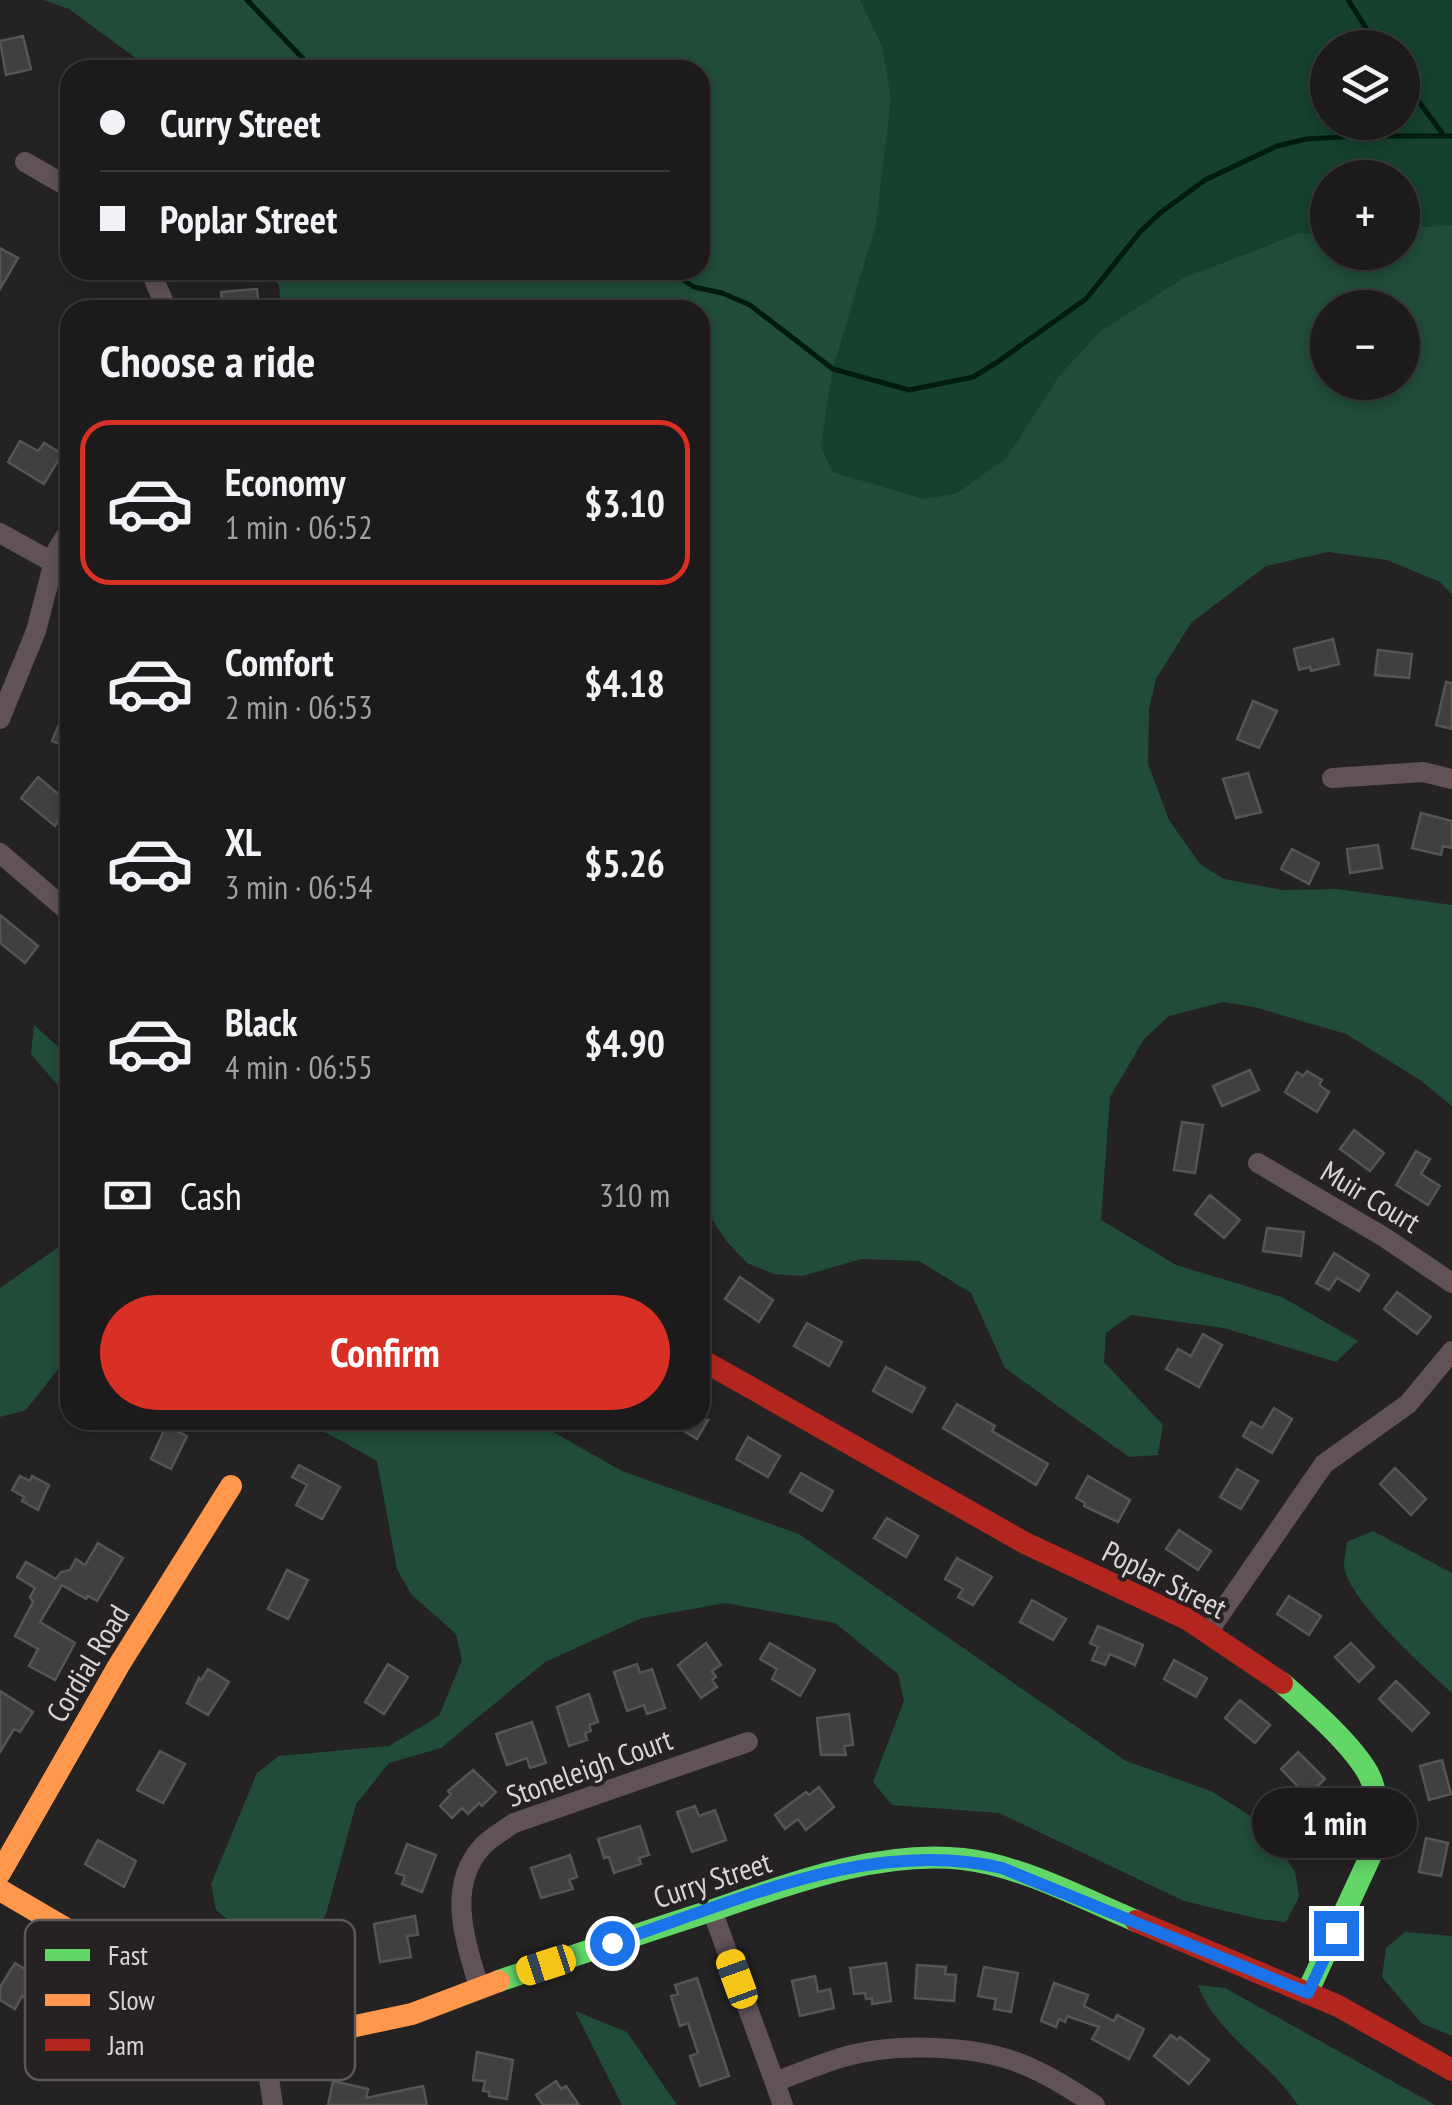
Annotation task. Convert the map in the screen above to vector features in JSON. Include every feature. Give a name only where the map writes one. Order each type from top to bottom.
[{"type":"street","points":[[25,162],[60,182]]},
{"type":"street","points":[[0,534],[54,563]]},
{"type":"street","points":[[0,719],[36,631],[60,545]]},
{"type":"street","points":[[1332,778],[1377,772],[1423,772],[1452,779]]},
{"type":"street","points":[[0,853],[60,904]]},
{"type":"street","name":"Muir Court","points":[[1258,1163],[1384,1237],[1452,1283]]},
{"type":"street","points":[[1208,1632],[1324,1464],[1408,1404],[1452,1351]]},
{"type":"street","name":"Poplar Street","points":[[710,1364],[1025,1543],[1187,1619],[1272,1676],[1317,1714],[1368,1775],[1379,1822],[1378,1842],[1308,1993]]},
{"type":"street","name":"Cordial Road","points":[[0,1872],[119,1664],[231,1486]]},
{"type":"street","name":"Stoneleigh Court","points":[[479,1987],[464,1939],[461,1910],[463,1885],[482,1845],[514,1824],[748,1742]]},
{"type":"street","name":"Curry Street","points":[[355,2028],[412,2014],[479,1987],[790,1884],[872,1862],[962,1859],[1048,1884],[1308,1993],[1452,2070]]},
{"type":"street","name":"Curry Street","points":[[0,1890],[52,1920]]},
{"type":"street","points":[[712,1910],[783,2105]]},
{"type":"street","points":[[775,2082],[842,2058],[890,2048],[939,2049],[994,2056],[1026,2065],[1095,2105]]},
{"type":"street","points":[[269,2080],[273,2105]]},
{"type":"green space","points":[[44,0],[860,0],[882,45],[891,98],[876,224],[833,368],[821,447],[833,472],[925,499],[957,493],[1007,457],[1058,377],[1099,332],[1183,278],[1297,234],[1310,234],[1310,270],[1420,270],[1420,227],[1452,225],[1452,594],[1440,582],[1387,560],[1328,552],[1266,566],[1191,623],[1156,679],[1149,709],[1148,764],[1169,820],[1200,864],[1224,879],[1282,890],[1338,889],[1452,905],[1452,1106],[1420,1080],[1346,1034],[1254,1007],[1223,1002],[1169,1016],[1144,1039],[1110,1097],[1101,1220],[1176,1265],[1282,1297],[1358,1341],[1336,1362],[1224,1328],[1131,1315],[1106,1333],[1104,1362],[1163,1425],[1158,1455],[1129,1457],[1005,1368],[971,1293],[919,1261],[861,1259],[803,1276],[774,1274],[747,1263],[710,1216],[710,300],[280,300],[276,280],[710,280],[710,60],[138,60],[69,9]]},
{"type":"green space","points":[[860,0],[1452,0],[1452,225],[1420,227],[1420,160],[1310,160],[1310,234],[1297,234],[1183,278],[1099,332],[1058,377],[1007,457],[957,493],[925,499],[833,472],[821,447],[882,45]]},
{"type":"green space","points":[[34,1025],[60,1048],[60,1088],[31,1054]]},
{"type":"green space","points":[[60,1246],[60,1367],[26,1410],[0,1417],[0,1288]]},
{"type":"green space","points":[[314,1430],[550,1430],[622,1471],[799,1534],[1126,1761],[1211,1791],[1265,1825],[1295,1872],[1299,1897],[1286,1922],[1259,1919],[1184,1901],[999,1813],[892,1805],[873,1782],[904,1701],[898,1674],[835,1623],[725,1603],[642,1618],[545,1662],[441,1748],[389,1763],[356,1804],[322,1920],[228,1920],[216,1910],[211,1884],[257,1773],[279,1756],[389,1746],[439,1716],[462,1660],[456,1634],[411,1594],[397,1569],[377,1461],[327,1433]]},
{"type":"green space","points":[[1373,1531],[1452,1573],[1452,1693],[1373,1615],[1349,1580],[1344,1566],[1347,1542]]},
{"type":"green space","points":[[1405,1932],[1452,1936],[1452,2036],[1421,2023],[1382,1977],[1386,1948]]},
{"type":"green space","points":[[1198,1985],[1225,1988],[1435,2105],[1298,2105],[1217,2019]]},
{"type":"green space","points":[[575,2011],[627,2032],[677,2105],[622,2105]]},
{"type":"building","points":[[23,36],[31,69],[6,75],[0,41]]},
{"type":"building","points":[[0,248],[18,258],[0,289]]},
{"type":"building","points":[[257,289],[258,300],[222,300],[221,292]]},
{"type":"building","points":[[20,441],[38,451],[44,443],[60,453],[44,484],[8,462]]},
{"type":"building","points":[[1333,639],[1339,664],[1299,670],[1294,649]]},
{"type":"building","points":[[1378,650],[1412,654],[1409,678],[1375,675]]},
{"type":"building","points":[[1446,682],[1452,683],[1452,729],[1436,725]]},
{"type":"building","points":[[1253,701],[1277,711],[1259,748],[1237,739]]},
{"type":"building","points":[[60,722],[60,744],[52,741]]},
{"type":"building","points":[[1248,773],[1261,812],[1236,818],[1223,779]]},
{"type":"building","points":[[38,777],[60,796],[60,819],[55,826],[21,798]]},
{"type":"building","points":[[1421,813],[1452,821],[1452,848],[1443,846],[1441,855],[1412,848]]},
{"type":"building","points":[[1378,845],[1382,868],[1350,873],[1347,849]]},
{"type":"building","points":[[1292,849],[1319,863],[1309,884],[1281,869]]},
{"type":"building","points":[[0,915],[38,946],[25,963],[0,943]]},
{"type":"building","points":[[1250,1070],[1259,1090],[1222,1106],[1213,1086]]},
{"type":"building","points":[[1307,1071],[1322,1080],[1319,1085],[1329,1092],[1317,1112],[1285,1092],[1297,1072],[1303,1076]]},
{"type":"building","points":[[1182,1122],[1203,1125],[1195,1173],[1174,1170]]},
{"type":"building","points":[[1354,1130],[1384,1153],[1370,1171],[1340,1149]]},
{"type":"building","points":[[1416,1151],[1430,1159],[1421,1174],[1440,1186],[1428,1205],[1396,1185]]},
{"type":"building","points":[[1210,1195],[1240,1220],[1224,1238],[1195,1214]]},
{"type":"building","points":[[1267,1228],[1304,1232],[1301,1256],[1263,1251]]},
{"type":"building","points":[[1334,1253],[1369,1275],[1359,1291],[1337,1278],[1329,1290],[1316,1283]]},
{"type":"building","points":[[740,1277],[773,1300],[759,1322],[725,1299]]},
{"type":"building","points":[[1397,1292],[1431,1317],[1417,1334],[1384,1309]]},
{"type":"building","points":[[807,1323],[842,1342],[829,1366],[794,1346]]},
{"type":"building","points":[[1203,1334],[1222,1345],[1199,1387],[1166,1369],[1178,1349],[1191,1356]]},
{"type":"building","points":[[886,1367],[925,1388],[912,1412],[873,1391]]},
{"type":"building","points":[[957,1404],[995,1426],[992,1431],[1048,1464],[1036,1485],[943,1428]]},
{"type":"building","points":[[1274,1408],[1292,1419],[1272,1453],[1243,1436],[1251,1422],[1262,1428]]},
{"type":"building","points":[[164,1430],[187,1436],[171,1469],[151,1459]]},
{"type":"building","points":[[682,1430],[702,1430],[697,1439]]},
{"type":"building","points":[[748,1437],[780,1456],[768,1477],[736,1459]]},
{"type":"building","points":[[299,1465],[340,1487],[322,1519],[296,1505],[307,1485],[292,1477]]},
{"type":"building","points":[[1395,1468],[1426,1499],[1411,1515],[1380,1484]]},
{"type":"building","points":[[1237,1469],[1258,1481],[1241,1509],[1220,1497]]},
{"type":"building","points":[[801,1473],[833,1491],[822,1511],[790,1492]]},
{"type":"building","points":[[20,1476],[30,1481],[32,1476],[49,1485],[38,1510],[12,1490]]},
{"type":"building","points":[[1088,1476],[1130,1500],[1118,1522],[1076,1498]]},
{"type":"building","points":[[887,1518],[918,1536],[906,1557],[874,1538]]},
{"type":"building","points":[[1179,1530],[1211,1551],[1198,1570],[1166,1549]]},
{"type":"building","points":[[98,1543],[123,1558],[97,1601],[62,1585],[40,1622],[75,1643],[55,1680],[29,1666],[38,1649],[15,1636],[33,1602],[30,1597],[35,1588],[17,1577],[26,1562],[56,1579],[61,1572],[70,1570],[76,1559],[85,1565]]},
{"type":"building","points":[[957,1558],[992,1577],[973,1605],[958,1597],[963,1589],[945,1579]]},
{"type":"building","points":[[287,1570],[308,1580],[288,1619],[268,1609]]},
{"type":"building","points":[[1289,1596],[1321,1616],[1309,1635],[1277,1614]]},
{"type":"building","points":[[1032,1600],[1066,1619],[1053,1640],[1020,1622]]},
{"type":"building","points":[[1098,1626],[1143,1645],[1135,1665],[1110,1654],[1105,1665],[1092,1660],[1098,1647],[1090,1643]]},
{"type":"building","points":[[706,1643],[721,1665],[712,1671],[717,1687],[701,1698],[678,1665]]},
{"type":"building","points":[[770,1643],[815,1670],[800,1696],[772,1679],[777,1669],[760,1659]]},
{"type":"building","points":[[1351,1643],[1374,1667],[1359,1682],[1335,1657]]},
{"type":"building","points":[[1174,1660],[1207,1678],[1196,1697],[1164,1679]]},
{"type":"building","points":[[388,1664],[408,1677],[384,1714],[365,1702]]},
{"type":"building","points":[[637,1664],[640,1673],[652,1669],[665,1708],[647,1714],[644,1705],[627,1711],[614,1672]]},
{"type":"building","points":[[208,1669],[229,1682],[208,1715],[187,1703]]},
{"type":"building","points":[[1396,1681],[1429,1713],[1412,1731],[1379,1699]]},
{"type":"building","points":[[0,1691],[33,1712],[20,1732],[14,1729],[0,1752]]},
{"type":"building","points":[[589,1694],[598,1722],[589,1725],[587,1740],[569,1746],[557,1707]]},
{"type":"building","points":[[1240,1700],[1270,1725],[1255,1743],[1225,1718]]},
{"type":"building","points":[[849,1714],[853,1745],[844,1746],[846,1755],[821,1755],[817,1718]]},
{"type":"building","points":[[532,1722],[546,1763],[530,1768],[527,1758],[507,1765],[496,1734]]},
{"type":"building","points":[[160,1751],[185,1764],[163,1803],[137,1790]]},
{"type":"building","points":[[1298,1752],[1325,1779],[1307,1796],[1281,1769]]},
{"type":"building","points":[[1442,1760],[1451,1794],[1429,1800],[1420,1766]]},
{"type":"building","points":[[473,1770],[496,1792],[482,1806],[479,1803],[468,1814],[462,1808],[452,1818],[440,1806],[451,1794],[448,1791]]},
{"type":"building","points":[[819,1787],[834,1807],[806,1830],[798,1819],[785,1829],[775,1815]]},
{"type":"building","points":[[695,1806],[699,1816],[715,1810],[726,1840],[692,1852],[677,1812]]},
{"type":"building","points":[[640,1826],[649,1855],[639,1858],[641,1864],[614,1873],[598,1839]]},
{"type":"building","points":[[1426,1838],[1448,1843],[1441,1876],[1419,1872]]},
{"type":"building","points":[[98,1840],[136,1861],[124,1887],[85,1864]]},
{"type":"building","points":[[407,1844],[436,1855],[422,1892],[402,1884],[405,1876],[396,1873]]},
{"type":"building","points":[[570,1855],[577,1877],[569,1880],[573,1889],[541,1898],[531,1868]]},
{"type":"building","points":[[415,1916],[418,1935],[407,1936],[411,1957],[380,1962],[374,1924]]},
{"type":"building","points":[[15,1963],[25,1969],[25,1998],[22,1996],[15,2009],[0,2000],[0,1987]]},
{"type":"building","points":[[886,1963],[891,2001],[872,2004],[872,1998],[866,1999],[865,1993],[854,1994],[850,1968]]},
{"type":"building","points":[[917,1965],[946,1967],[945,1974],[956,1975],[954,2001],[915,1998]]},
{"type":"building","points":[[984,1967],[1018,1973],[1011,2012],[994,2009],[996,1999],[978,1996]]},
{"type":"building","points":[[815,1976],[818,1992],[830,1989],[834,2008],[800,2016],[792,1981]]},
{"type":"building","points":[[697,1978],[729,2076],[700,2086],[690,2056],[698,2053],[688,2023],[680,2026],[671,1996],[678,1994],[675,1985]]},
{"type":"building","points":[[1054,1983],[1088,1995],[1084,2006],[1114,2021],[1117,2015],[1144,2029],[1129,2059],[1092,2039],[1099,2027],[1067,2016],[1065,2022],[1059,2019],[1056,2027],[1041,2021]]},
{"type":"building","points":[[1171,2035],[1177,2040],[1180,2037],[1209,2060],[1189,2084],[1154,2056]]},
{"type":"building","points":[[477,2052],[513,2060],[507,2099],[489,2096],[489,2092],[483,2091],[485,2081],[473,2080]]},
{"type":"building","points":[[333,2081],[368,2089],[366,2098],[423,2086],[427,2105],[328,2105]]},
{"type":"building","points":[[556,2081],[561,2089],[566,2086],[579,2105],[543,2105],[536,2095]]},
{"type":"waterway","points":[[247,0],[304,60]]},
{"type":"waterway","points":[[1348,0],[1367,30]]},
{"type":"waterway","points":[[1420,103],[1442,133]]},
{"type":"waterway","points":[[683,280],[750,305],[833,369],[909,390],[973,377],[996,363],[1086,299],[1160,213],[1205,180],[1277,146],[1306,139],[1452,136]]},
{"type":"traffic: fast","points":[[1282,1683],[1351,1749],[1368,1773],[1377,1807],[1377,1842],[1307,1993]]},
{"type":"traffic: fast","points":[[499,1981],[802,1880],[899,1860],[963,1859],[1007,1868],[1136,1921]]},
{"type":"traffic: slow","points":[[0,1873],[119,1665],[231,1486]]},
{"type":"traffic: slow","points":[[0,1890],[51,1920]]},
{"type":"traffic: slow","points":[[355,2026],[412,2014],[499,1981]]},
{"type":"traffic: jam","points":[[710,1365],[1025,1543],[1187,1619],[1282,1683]]},
{"type":"traffic: jam","points":[[1136,1921],[1338,2006],[1452,2070]]},
{"type":"route","points":[[612,1943],[790,1884],[872,1862],[915,1858],[962,1859],[1002,1868],[1308,1993],[1336,1933]]}]
